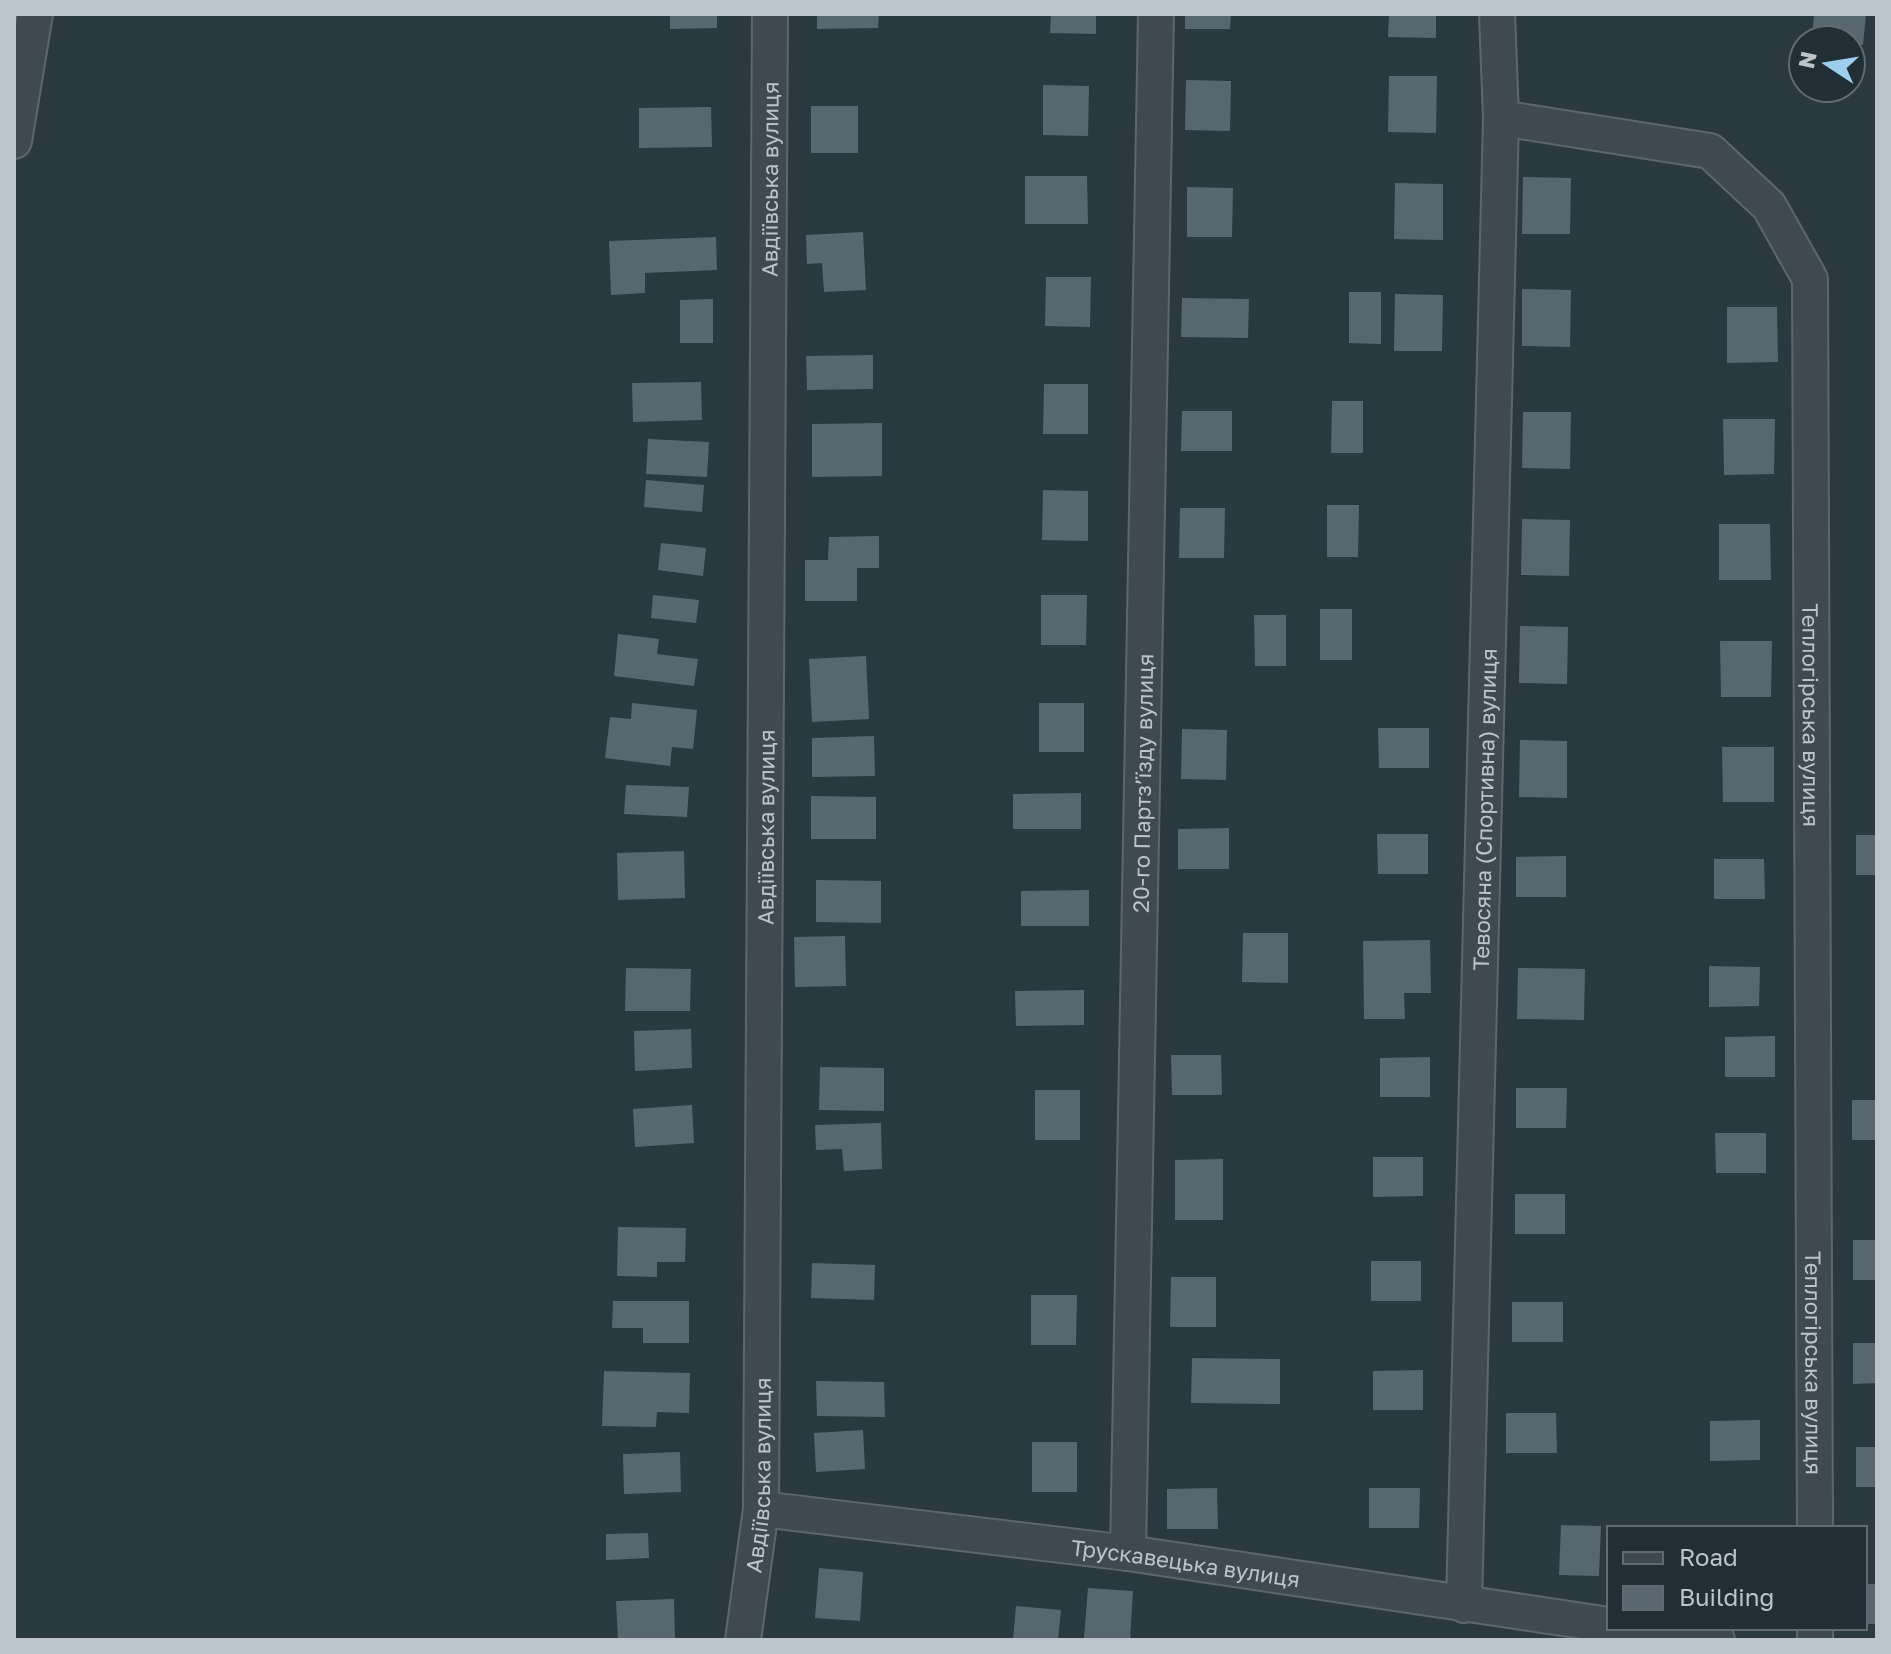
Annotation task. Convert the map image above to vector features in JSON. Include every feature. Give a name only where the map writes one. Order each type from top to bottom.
[{"type":"street","points":[[14,141],[35,14]]},
{"type":"street","name":"Авдіївська вулиця","points":[[743,1640],[761,1509],[770,14]]},
{"type":"street","name":"20-го Партз’їзду вулиця","points":[[1128,1553],[1156,14]]},
{"type":"street","name":"Тевосяна (Спортивна) вулиця","points":[[1464,1605],[1501,118],[1497,14]]},
{"type":"street","name":"Теплогірська вулиця","points":[[1501,118],[1710,151],[1769,206],[1810,279],[1815,1526]]},
{"type":"street","name":"Трускавецька вулиця","points":[[761,1509],[1128,1553],[1607,1625]]},
{"type":"street","points":[[1644,1630],[1717,1640]]},
{"type":"building","points":[[670,14],[717,14],[717,28],[670,29]]},
{"type":"building","points":[[817,14],[879,14],[878,28],[817,29]]},
{"type":"building","points":[[1051,14],[1096,14],[1096,34],[1050,33]]},
{"type":"building","points":[[1185,14],[1231,14],[1230,29],[1185,29]]},
{"type":"building","points":[[1389,14],[1436,14],[1436,38],[1388,37]]},
{"type":"building","points":[[1814,14],[1866,14],[1865,24],[1813,24]]},
{"type":"building","points":[[1389,76],[1437,76],[1436,133],[1388,132]]},
{"type":"building","points":[[1186,80],[1231,81],[1230,131],[1185,130]]},
{"type":"building","points":[[1043,85],[1089,86],[1088,136],[1043,135]]},
{"type":"building","points":[[811,106],[858,106],[858,153],[811,153]]},
{"type":"building","points":[[711,107],[712,147],[639,148],[639,108]]},
{"type":"building","points":[[1025,176],[1087,176],[1088,224],[1025,224]]},
{"type":"building","points":[[1523,177],[1571,178],[1570,234],[1522,234]]},
{"type":"building","points":[[1395,183],[1443,184],[1443,240],[1394,239]]},
{"type":"building","points":[[1187,187],[1233,188],[1232,237],[1187,237]]},
{"type":"building","points":[[863,232],[866,290],[824,292],[822,263],[807,264],[806,235]]},
{"type":"building","points":[[716,237],[717,270],[645,273],[645,293],[611,295],[609,241]]},
{"type":"building","points":[[1046,277],[1091,277],[1090,327],[1045,326]]},
{"type":"building","points":[[1522,289],[1571,290],[1570,347],[1522,346]]},
{"type":"building","points":[[1349,292],[1381,292],[1381,344],[1349,343]]},
{"type":"building","points":[[1395,294],[1443,295],[1442,351],[1394,351]]},
{"type":"building","points":[[1182,298],[1249,299],[1248,338],[1181,337]]},
{"type":"building","points":[[713,299],[713,343],[680,343],[680,300]]},
{"type":"building","points":[[1727,307],[1777,307],[1778,362],[1727,363]]},
{"type":"building","points":[[873,355],[873,389],[807,390],[806,356]]},
{"type":"building","points":[[701,382],[702,420],[633,422],[632,383]]},
{"type":"building","points":[[1044,384],[1088,384],[1088,434],[1043,434]]},
{"type":"building","points":[[1332,401],[1363,401],[1363,453],[1331,453]]},
{"type":"building","points":[[1182,411],[1232,411],[1232,451],[1181,451]]},
{"type":"building","points":[[1523,412],[1571,412],[1570,469],[1522,468]]},
{"type":"building","points":[[1723,419],[1775,419],[1774,474],[1724,475]]},
{"type":"building","points":[[882,423],[882,476],[812,477],[812,424]]},
{"type":"building","points":[[648,439],[709,442],[707,477],[646,474]]},
{"type":"building","points":[[646,480],[704,485],[702,512],[644,507]]},
{"type":"building","points":[[1043,490],[1088,491],[1088,541],[1042,540]]},
{"type":"building","points":[[1327,505],[1359,505],[1358,557],[1327,557]]},
{"type":"building","points":[[1180,508],[1225,508],[1224,558],[1179,558]]},
{"type":"building","points":[[1522,519],[1570,520],[1569,576],[1521,575]]},
{"type":"building","points":[[1719,524],[1770,524],[1771,580],[1719,580]]},
{"type":"building","points":[[879,536],[879,568],[857,568],[857,601],[805,601],[805,560],[828,560],[829,537]]},
{"type":"building","points":[[661,543],[706,548],[703,576],[658,570]]},
{"type":"building","points":[[653,595],[699,600],[696,623],[651,618]]},
{"type":"building","points":[[1041,595],[1087,595],[1086,645],[1041,645]]},
{"type":"building","points":[[1320,609],[1352,609],[1352,660],[1320,660]]},
{"type":"building","points":[[1254,615],[1286,615],[1286,666],[1255,666]]},
{"type":"building","points":[[1520,626],[1568,627],[1567,684],[1519,683]]},
{"type":"building","points":[[618,634],[659,639],[657,654],[698,659],[694,686],[614,676]]},
{"type":"building","points":[[1720,641],[1772,641],[1771,697],[1721,697]]},
{"type":"building","points":[[866,656],[869,719],[812,722],[809,659]]},
{"type":"building","points":[[632,703],[697,710],[693,749],[672,747],[670,766],[605,758],[610,717],[631,719]]},
{"type":"building","points":[[1039,703],[1084,703],[1084,752],[1039,752]]},
{"type":"building","points":[[1378,728],[1429,728],[1429,768],[1379,768]]},
{"type":"building","points":[[1182,729],[1227,730],[1226,780],[1181,779]]},
{"type":"building","points":[[874,736],[875,776],[812,777],[812,738]]},
{"type":"building","points":[[1520,740],[1567,741],[1567,798],[1519,797]]},
{"type":"building","points":[[1722,747],[1774,747],[1774,802],[1723,802]]},
{"type":"building","points":[[626,785],[689,787],[687,817],[624,814]]},
{"type":"building","points":[[1081,793],[1081,829],[1013,829],[1013,794]]},
{"type":"building","points":[[811,796],[876,797],[876,839],[811,839]]},
{"type":"building","points":[[1229,828],[1229,869],[1178,869],[1178,829]]},
{"type":"building","points":[[1377,834],[1428,834],[1428,874],[1378,874]]},
{"type":"building","points":[[1856,835],[1877,835],[1877,875],[1856,875]]},
{"type":"building","points":[[684,851],[685,898],[618,900],[617,853]]},
{"type":"building","points":[[1566,856],[1566,897],[1516,897],[1516,857]]},
{"type":"building","points":[[1714,859],[1764,859],[1765,899],[1714,899]]},
{"type":"building","points":[[816,880],[881,881],[881,923],[816,922]]},
{"type":"building","points":[[1089,890],[1089,926],[1021,926],[1021,891]]},
{"type":"building","points":[[1243,933],[1288,933],[1288,983],[1242,982]]},
{"type":"building","points":[[845,936],[846,986],[795,987],[794,937]]},
{"type":"building","points":[[1430,940],[1431,993],[1404,993],[1405,1019],[1364,1019],[1363,941]]},
{"type":"building","points":[[1709,966],[1760,967],[1759,1006],[1709,1007]]},
{"type":"building","points":[[626,968],[691,969],[690,1011],[625,1011]]},
{"type":"building","points":[[1518,968],[1585,969],[1584,1020],[1517,1019]]},
{"type":"building","points":[[1084,990],[1084,1025],[1016,1026],[1015,991]]},
{"type":"building","points":[[691,1029],[692,1068],[635,1071],[634,1031]]},
{"type":"building","points":[[1775,1036],[1775,1077],[1725,1077],[1725,1037]]},
{"type":"building","points":[[1171,1055],[1221,1055],[1222,1095],[1172,1095]]},
{"type":"building","points":[[1430,1057],[1430,1097],[1380,1097],[1380,1058]]},
{"type":"building","points":[[820,1067],[884,1068],[884,1111],[819,1110]]},
{"type":"building","points":[[1516,1088],[1567,1088],[1566,1128],[1516,1128]]},
{"type":"building","points":[[1035,1090],[1080,1090],[1080,1140],[1035,1140]]},
{"type":"building","points":[[1852,1100],[1877,1100],[1877,1140],[1852,1140]]},
{"type":"building","points":[[692,1105],[694,1143],[635,1147],[633,1109]]},
{"type":"building","points":[[881,1123],[882,1169],[844,1171],[842,1149],[816,1150],[815,1125]]},
{"type":"building","points":[[1715,1133],[1766,1133],[1766,1173],[1716,1173]]},
{"type":"building","points":[[1373,1157],[1423,1157],[1423,1196],[1373,1197]]},
{"type":"building","points":[[1223,1159],[1223,1220],[1175,1220],[1175,1160]]},
{"type":"building","points":[[1515,1194],[1565,1194],[1565,1234],[1515,1234]]},
{"type":"building","points":[[618,1227],[686,1228],[685,1262],[657,1262],[657,1277],[617,1276]]},
{"type":"building","points":[[1853,1240],[1877,1240],[1877,1280],[1853,1280]]},
{"type":"building","points":[[1371,1261],[1421,1261],[1421,1301],[1371,1301]]},
{"type":"building","points":[[812,1263],[875,1265],[874,1300],[811,1298]]},
{"type":"building","points":[[1171,1277],[1216,1277],[1216,1327],[1170,1327]]},
{"type":"building","points":[[1031,1295],[1077,1295],[1076,1345],[1031,1345]]},
{"type":"building","points":[[613,1301],[689,1301],[689,1343],[643,1343],[643,1328],[612,1328]]},
{"type":"building","points":[[1512,1302],[1563,1302],[1563,1342],[1512,1342]]},
{"type":"building","points":[[1853,1343],[1877,1343],[1877,1383],[1853,1384]]},
{"type":"building","points":[[1192,1358],[1280,1359],[1280,1404],[1191,1403]]},
{"type":"building","points":[[1423,1370],[1423,1410],[1373,1410],[1373,1371]]},
{"type":"building","points":[[604,1371],[690,1373],[689,1413],[657,1412],[656,1427],[602,1426]]},
{"type":"building","points":[[816,1381],[884,1382],[885,1417],[817,1416]]},
{"type":"building","points":[[1506,1413],[1556,1413],[1557,1453],[1506,1453]]},
{"type":"building","points":[[1760,1420],[1760,1460],[1710,1461],[1710,1421]]},
{"type":"building","points":[[863,1430],[865,1469],[816,1472],[814,1433]]},
{"type":"building","points":[[1032,1442],[1077,1442],[1077,1492],[1032,1492]]},
{"type":"building","points":[[1856,1447],[1877,1447],[1877,1487],[1856,1487]]},
{"type":"building","points":[[680,1452],[681,1492],[624,1494],[623,1454]]},
{"type":"building","points":[[1217,1488],[1218,1529],[1167,1529],[1167,1489]]},
{"type":"building","points":[[1369,1488],[1420,1488],[1419,1528],[1369,1528]]},
{"type":"building","points":[[1561,1525],[1601,1526],[1599,1576],[1559,1575]]},
{"type":"building","points":[[648,1533],[649,1558],[606,1560],[606,1534]]},
{"type":"building","points":[[819,1568],[863,1572],[860,1621],[815,1618]]},
{"type":"building","points":[[1867,1584],[1877,1584],[1877,1624],[1867,1624]]},
{"type":"building","points":[[1088,1588],[1133,1591],[1130,1640],[1084,1638]]},
{"type":"building","points":[[674,1599],[675,1639],[618,1640],[616,1601]]},
{"type":"building","points":[[1016,1606],[1061,1610],[1058,1640],[1013,1640]]}]
